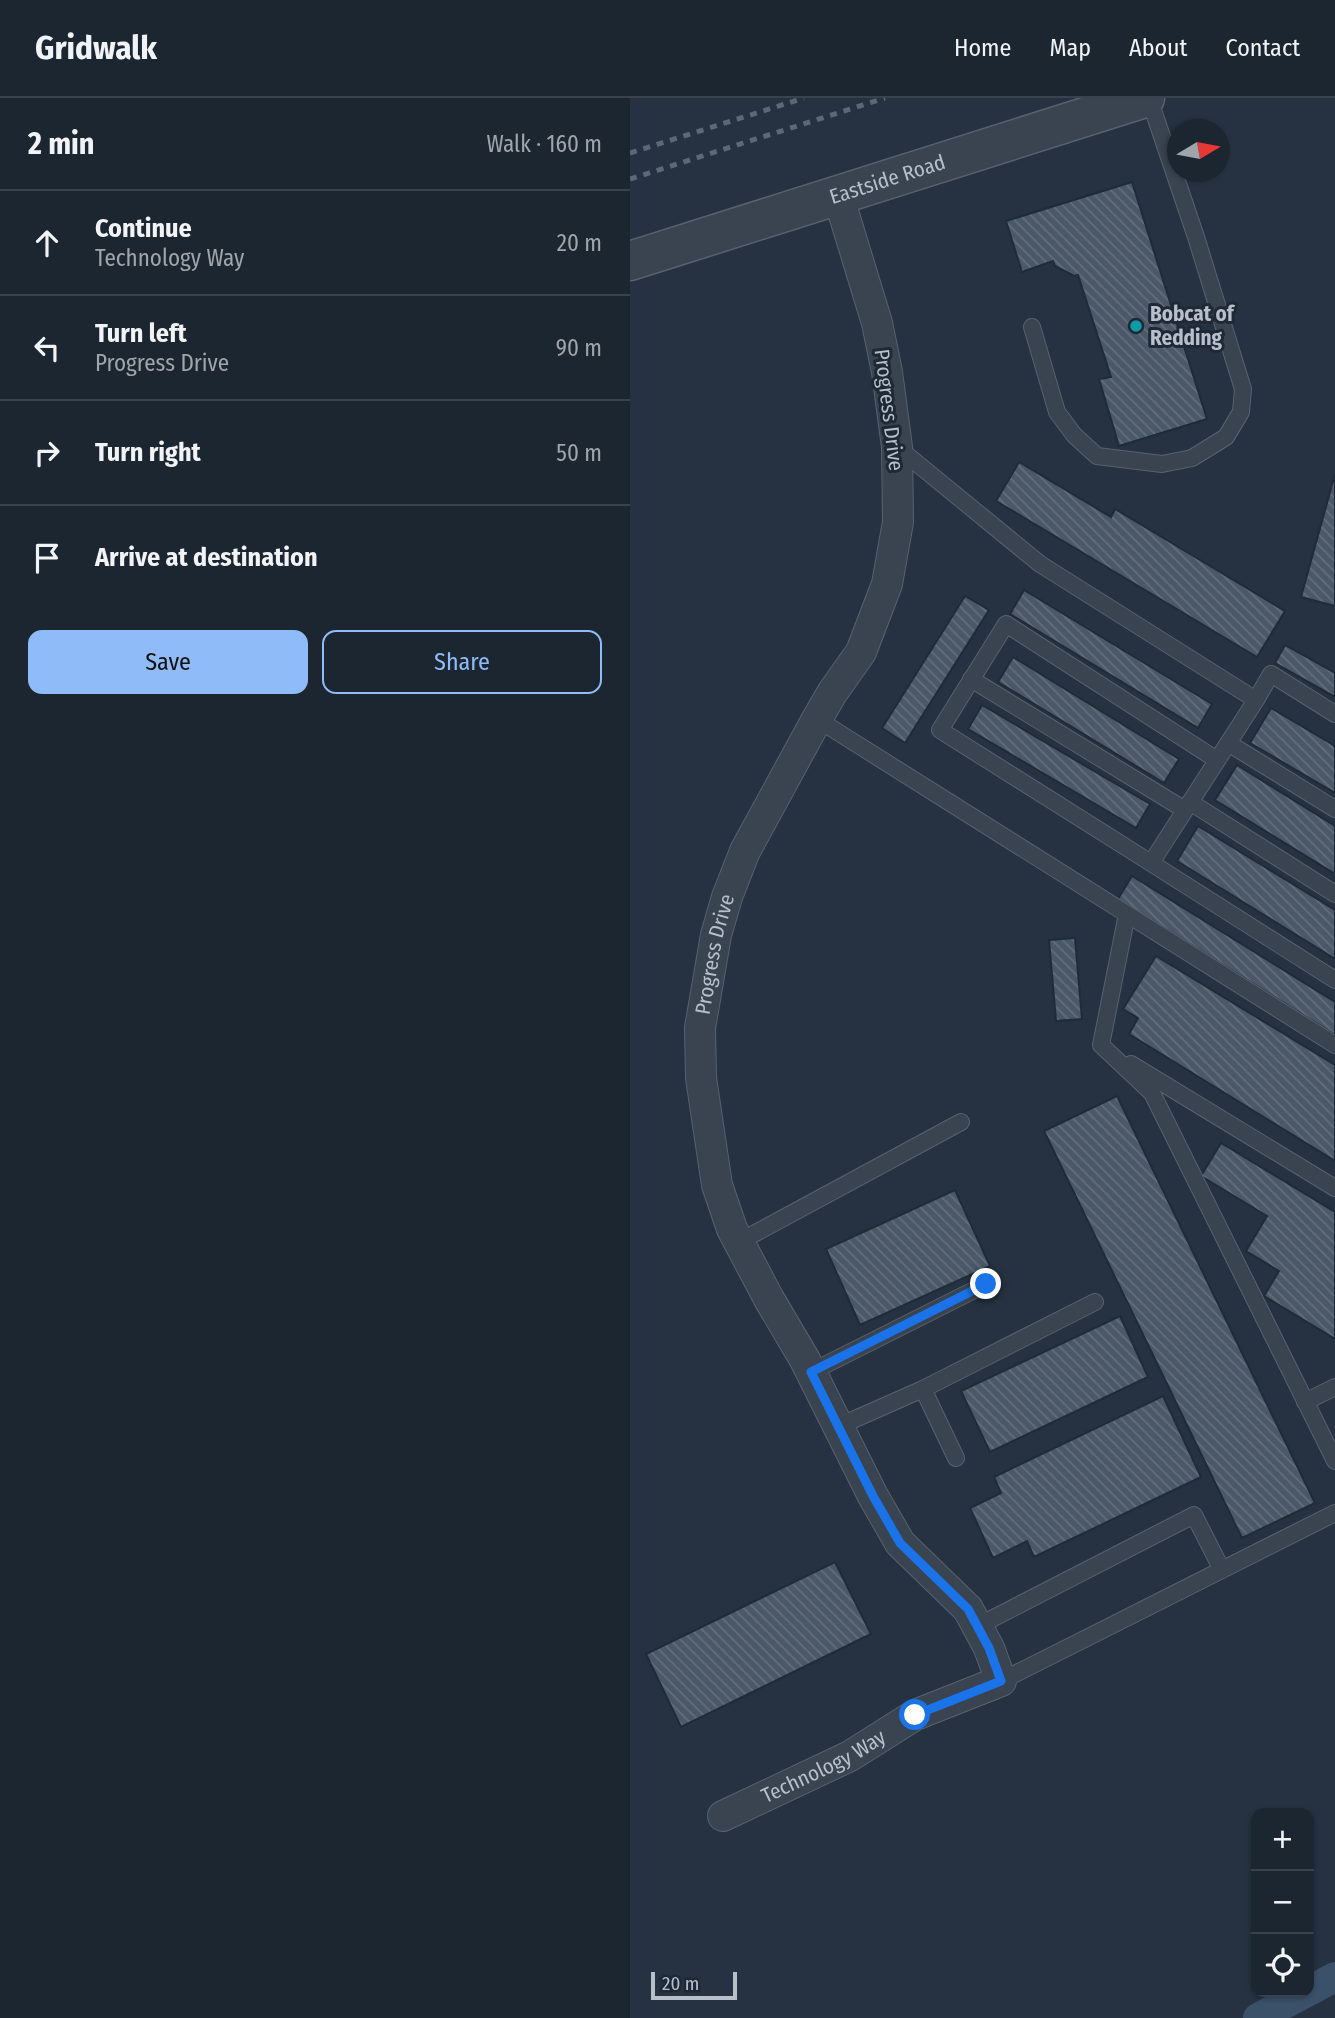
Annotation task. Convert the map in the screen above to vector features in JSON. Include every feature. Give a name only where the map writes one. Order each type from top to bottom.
[{"type":"street","name":"Eastside Road","points":[[630,261],[1147,98]]},
{"type":"street","name":"Progress Drive","points":[[838,195],[877,323],[887,372],[897,447],[898,522],[887,584],[861,652],[817,719],[745,851],[727,897],[716,935],[699,1028],[701,1078],[717,1185],[738,1242],[811,1372],[837,1427],[900,1543],[968,1609],[989,1648],[1001,1681]]},
{"type":"street","name":"Technology Way","points":[[723,1816],[850,1756],[915,1715],[1001,1681]]},
{"type":"lane","points":[[1032,327],[1057,412],[1074,435],[1097,456],[1162,464],[1192,458],[1226,438],[1241,412],[1243,389],[1196,237],[1147,98]]},
{"type":"lane","points":[[897,447],[1040,564],[1256,701]]},
{"type":"lane","points":[[1217,760],[1006,624],[940,730],[1335,981]]},
{"type":"lane","points":[[1151,863],[1271,674],[1335,714]]},
{"type":"lane","points":[[971,679],[1335,894]]},
{"type":"lane","points":[[817,719],[1335,1045]]},
{"type":"lane","points":[[1228,743],[1335,809]]},
{"type":"lane","points":[[1101,1045],[1127,914]]},
{"type":"lane","points":[[1101,1045],[1335,1188]]},
{"type":"lane","points":[[1101,1045],[1152,1093],[1335,1461]]},
{"type":"lane","points":[[738,1242],[961,1122]]},
{"type":"lane","points":[[811,1372],[986,1284]]},
{"type":"lane","points":[[837,1427],[923,1389],[1095,1302]]},
{"type":"lane","points":[[1305,1402],[1335,1387]]},
{"type":"lane","points":[[923,1389],[956,1458]]},
{"type":"lane","points":[[1001,1681],[1335,1513]]},
{"type":"lane","points":[[978,1626],[1194,1515],[1222,1570]]},
{"type":"building","name":"Bobcat of Redding","points":[[1132,182],[1207,419],[1119,446],[1099,379],[1111,377],[1078,275],[1074,276],[1055,266],[1053,261],[1022,272],[1006,221]]},
{"type":"building","points":[[1019,462],[1111,517],[1115,509],[1285,611],[1257,657],[996,501]]},
{"type":"building","points":[[1335,474],[1335,606],[1301,597]]},
{"type":"building","points":[[1024,590],[1212,704],[1198,728],[1010,614]]},
{"type":"building","points":[[965,596],[989,610],[905,743],[882,728]]},
{"type":"building","points":[[1285,645],[1335,673],[1335,697],[1275,663]]},
{"type":"building","points":[[1013,657],[1179,759],[1164,783],[998,682]]},
{"type":"building","points":[[982,705],[1150,804],[1136,828],[968,729]]},
{"type":"building","points":[[1271,708],[1335,746],[1335,793],[1250,743]]},
{"type":"building","points":[[1237,765],[1335,826],[1335,874],[1215,800]]},
{"type":"building","points":[[1198,826],[1335,910],[1335,959],[1177,861]]},
{"type":"building","points":[[1132,876],[1335,1002],[1335,1035],[1118,899]]},
{"type":"building","points":[[1075,938],[1082,1019],[1056,1021],[1049,940]]},
{"type":"building","points":[[1156,956],[1335,1065],[1335,1161],[1129,1034],[1138,1018],[1123,1009]]},
{"type":"building","points":[[1117,1096],[1315,1503],[1242,1538],[1044,1131]]},
{"type":"building","points":[[1221,1143],[1335,1212],[1335,1339],[1264,1296],[1279,1271],[1246,1251],[1267,1216],[1201,1176]]},
{"type":"building","points":[[955,1190],[990,1266],[860,1325],[826,1249]]},
{"type":"building","points":[[1120,1316],[1148,1377],[990,1452],[961,1391]]},
{"type":"building","points":[[1163,1396],[1201,1477],[1034,1557],[1027,1541],[993,1558],[970,1508],[1001,1493],[994,1477]]},
{"type":"building","points":[[835,1562],[871,1634],[681,1727],[646,1654]]},
{"type":"waterway","points":[[1314,1988],[1335,1977]]},
{"type":"waterway","points":[[1258,2018],[1298,1997]]},
{"type":"railway","points":[[630,153],[804,98]]},
{"type":"railway","points":[[630,179],[885,98]]},
{"type":"place","name":"Bobcat of Redding","points":[[1136,326]]},
{"type":"route","points":[[915,1715],[1001,1681],[989,1648],[968,1609],[900,1543],[837,1427],[811,1372],[986,1284]]}]
